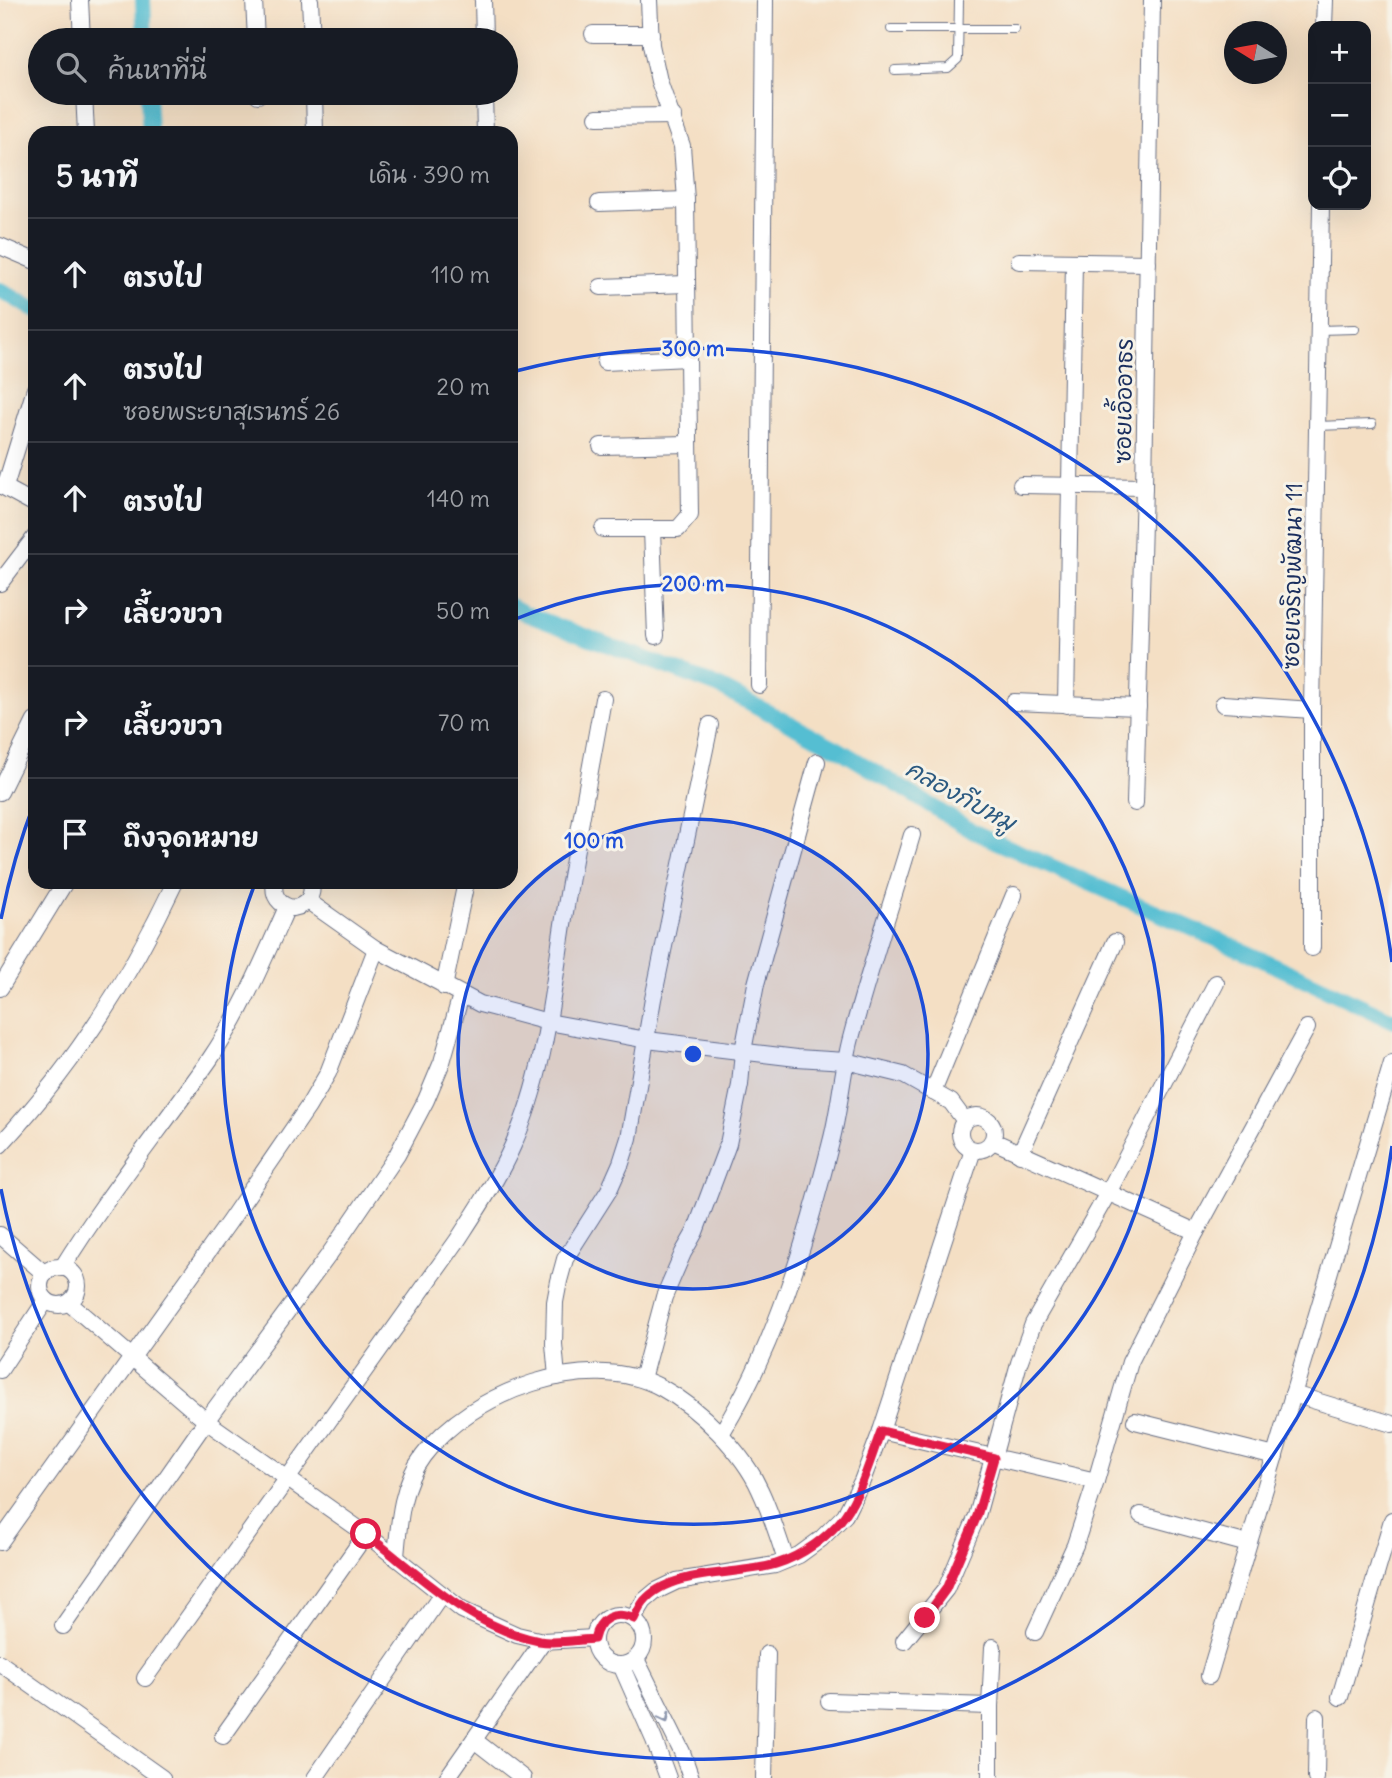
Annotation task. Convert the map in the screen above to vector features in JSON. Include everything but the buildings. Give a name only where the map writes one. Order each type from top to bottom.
[{"type":"street","points":[[80,0],[81,28]]},
{"type":"street","points":[[254,0],[255,28]]},
{"type":"street","points":[[310,0],[311,28]]},
{"type":"street","points":[[483,0],[484,28]]},
{"type":"street","points":[[603,529],[678,529],[690,514],[686,200],[682,146],[660,81],[650,34],[649,0]]},
{"type":"street","points":[[759,685],[765,0]]},
{"type":"street","name":"ซอยเอิ้ออาธร","points":[[1135,803],[1144,487],[1152,0]]},
{"type":"street","points":[[1324,21],[1325,0]]},
{"type":"street","points":[[593,34],[650,34]]},
{"type":"street","points":[[85,105],[86,126]]},
{"type":"street","points":[[314,105],[315,126]]},
{"type":"street","points":[[484,105],[485,126]]},
{"type":"street","points":[[597,117],[673,116]]},
{"type":"street","points":[[599,202],[686,200]]},
{"type":"street","name":"ซอยเจริญพัฒนา 11","points":[[1312,948],[1312,710],[1321,210]]},
{"type":"street","points":[[0,246],[28,258]]},
{"type":"street","points":[[1020,261],[1148,263]]},
{"type":"street","points":[[1066,705],[1074,262]]},
{"type":"street","points":[[601,288],[687,284]]},
{"type":"street","points":[[605,362],[688,358]]},
{"type":"street","points":[[28,410],[2,486],[28,500]]},
{"type":"street","points":[[601,446],[689,444]]},
{"type":"street","points":[[1021,485],[1144,487]]},
{"type":"street","points":[[652,530],[656,636]]},
{"type":"street","points":[[0,583],[28,546]]},
{"type":"street","points":[[145,1678],[339,1410],[385,1339],[457,1241],[499,1176],[530,1102],[545,1045],[568,895],[603,699]]},
{"type":"street","points":[[1014,702],[1138,707]]},
{"type":"street","points":[[1223,704],[1312,710]]},
{"type":"street","points":[[557,1377],[554,1344],[555,1302],[559,1281],[565,1259],[587,1220],[610,1189],[621,1163],[635,1111],[653,999],[710,725]]},
{"type":"street","points":[[0,792],[28,746]]},
{"type":"street","points":[[642,1379],[664,1297],[695,1232],[728,1144],[756,984],[817,762]]},
{"type":"street","points":[[721,1434],[738,1407],[760,1360],[793,1273],[832,1141],[846,1061],[912,835]]},
{"type":"street","points":[[0,988],[61,889]]},
{"type":"street","points":[[0,1145],[50,1086],[94,1027],[155,925],[172,889]]},
{"type":"street","points":[[275,889],[280,903],[287,907],[298,907],[308,901],[312,889]]},
{"type":"street","points":[[444,987],[465,889]]},
{"type":"street","points":[[933,1092],[1014,895]]},
{"type":"street","points":[[308,901],[376,949],[480,1004],[548,1022],[647,1040],[797,1058],[846,1061],[903,1075],[951,1102],[965,1121]]},
{"type":"street","points":[[62,1268],[107,1199],[211,1058],[250,990],[287,907]]},
{"type":"street","points":[[1020,1154],[1115,942]]},
{"type":"street","points":[[0,1542],[229,1223],[308,1107],[328,1073],[376,949]]},
{"type":"street","points":[[904,1641],[946,1589],[977,1516],[1019,1363],[1033,1324],[1108,1193],[1216,983]]},
{"type":"street","points":[[63,1626],[206,1421],[328,1256],[397,1155],[426,1100],[442,1062],[461,995]]},
{"type":"street","points":[[1035,1632],[1075,1545],[1097,1481],[1130,1362],[1196,1232],[1307,1028]]},
{"type":"street","points":[[1209,1676],[1392,1063]]},
{"type":"street","points":[[978,1115],[990,1121],[994,1127],[993,1141],[980,1150],[972,1150],[962,1141],[960,1134],[965,1121],[978,1115]]},
{"type":"street","points":[[993,1141],[1196,1232]]},
{"type":"street","points":[[634,1619],[645,1601],[656,1591],[677,1581],[775,1565],[799,1555],[821,1539],[845,1515],[862,1481],[881,1431],[972,1150]]},
{"type":"street","points":[[0,1235],[45,1274]]},
{"type":"street","points":[[62,1268],[75,1275],[78,1290],[69,1303],[57,1305],[46,1300],[40,1287],[45,1274],[50,1270],[62,1268]]},
{"type":"street","points":[[0,1370],[46,1300]]},
{"type":"street","points":[[69,1303],[206,1421],[366,1534],[462,1610],[517,1635],[542,1642],[594,1639]]},
{"type":"street","points":[[396,1558],[403,1497],[422,1456],[450,1427],[474,1408],[510,1390],[557,1377],[592,1374],[642,1379],[663,1388],[721,1434],[739,1456],[760,1490],[786,1560]]},
{"type":"street","points":[[1293,1394],[1392,1424]]},
{"type":"street","points":[[1135,1421],[1275,1456]]},
{"type":"street","points":[[881,1431],[1097,1481]]},
{"type":"street","points":[[1141,1515],[1248,1544]]},
{"type":"street","points":[[1340,1697],[1392,1520]]},
{"type":"street","points":[[223,1736],[366,1534]]},
{"type":"street","points":[[315,1778],[442,1594]]},
{"type":"street","points":[[617,1615],[634,1619],[641,1628],[644,1639],[642,1649],[628,1662],[610,1664],[601,1658],[594,1639],[601,1622],[617,1615]]},
{"type":"street","points":[[447,1778],[542,1642]]},
{"type":"street","points":[[990,1778],[993,1647]]},
{"type":"street","points":[[764,1778],[767,1654]]},
{"type":"street","points":[[628,1662],[668,1778]]},
{"type":"street","points":[[628,1662],[682,1752],[691,1778]]},
{"type":"street","points":[[0,1663],[162,1778]]},
{"type":"street","points":[[829,1701],[990,1706]]},
{"type":"street","points":[[1316,1778],[1317,1717]]},
{"type":"street","points":[[474,1740],[523,1778]]},
{"type":"lane","points":[[895,70],[948,68],[954,65],[958,60],[959,0]]},
{"type":"lane","points":[[891,29],[1015,29]]},
{"type":"lane","points":[[1319,330],[1354,329]]},
{"type":"lane","points":[[1317,426],[1372,424]]},
{"type":"waterway","points":[[143,0],[144,28]]},
{"type":"waterway","points":[[149,105],[150,126]]},
{"type":"waterway","name":"คลองกีบหมู","points":[[0,290],[28,306]]},
{"type":"waterway","name":"คลองกีบหมู","points":[[518,610],[718,686],[838,749],[974,832],[1392,1020]]},
{"type":"route","points":[[366,1534],[462,1610],[488,1623],[542,1642],[594,1639],[601,1622],[608,1617],[625,1615],[634,1619],[645,1601],[656,1591],[677,1581],[775,1565],[799,1555],[821,1539],[845,1515],[862,1481],[881,1431],[994,1458],[977,1516],[946,1589],[925,1618]]}]
